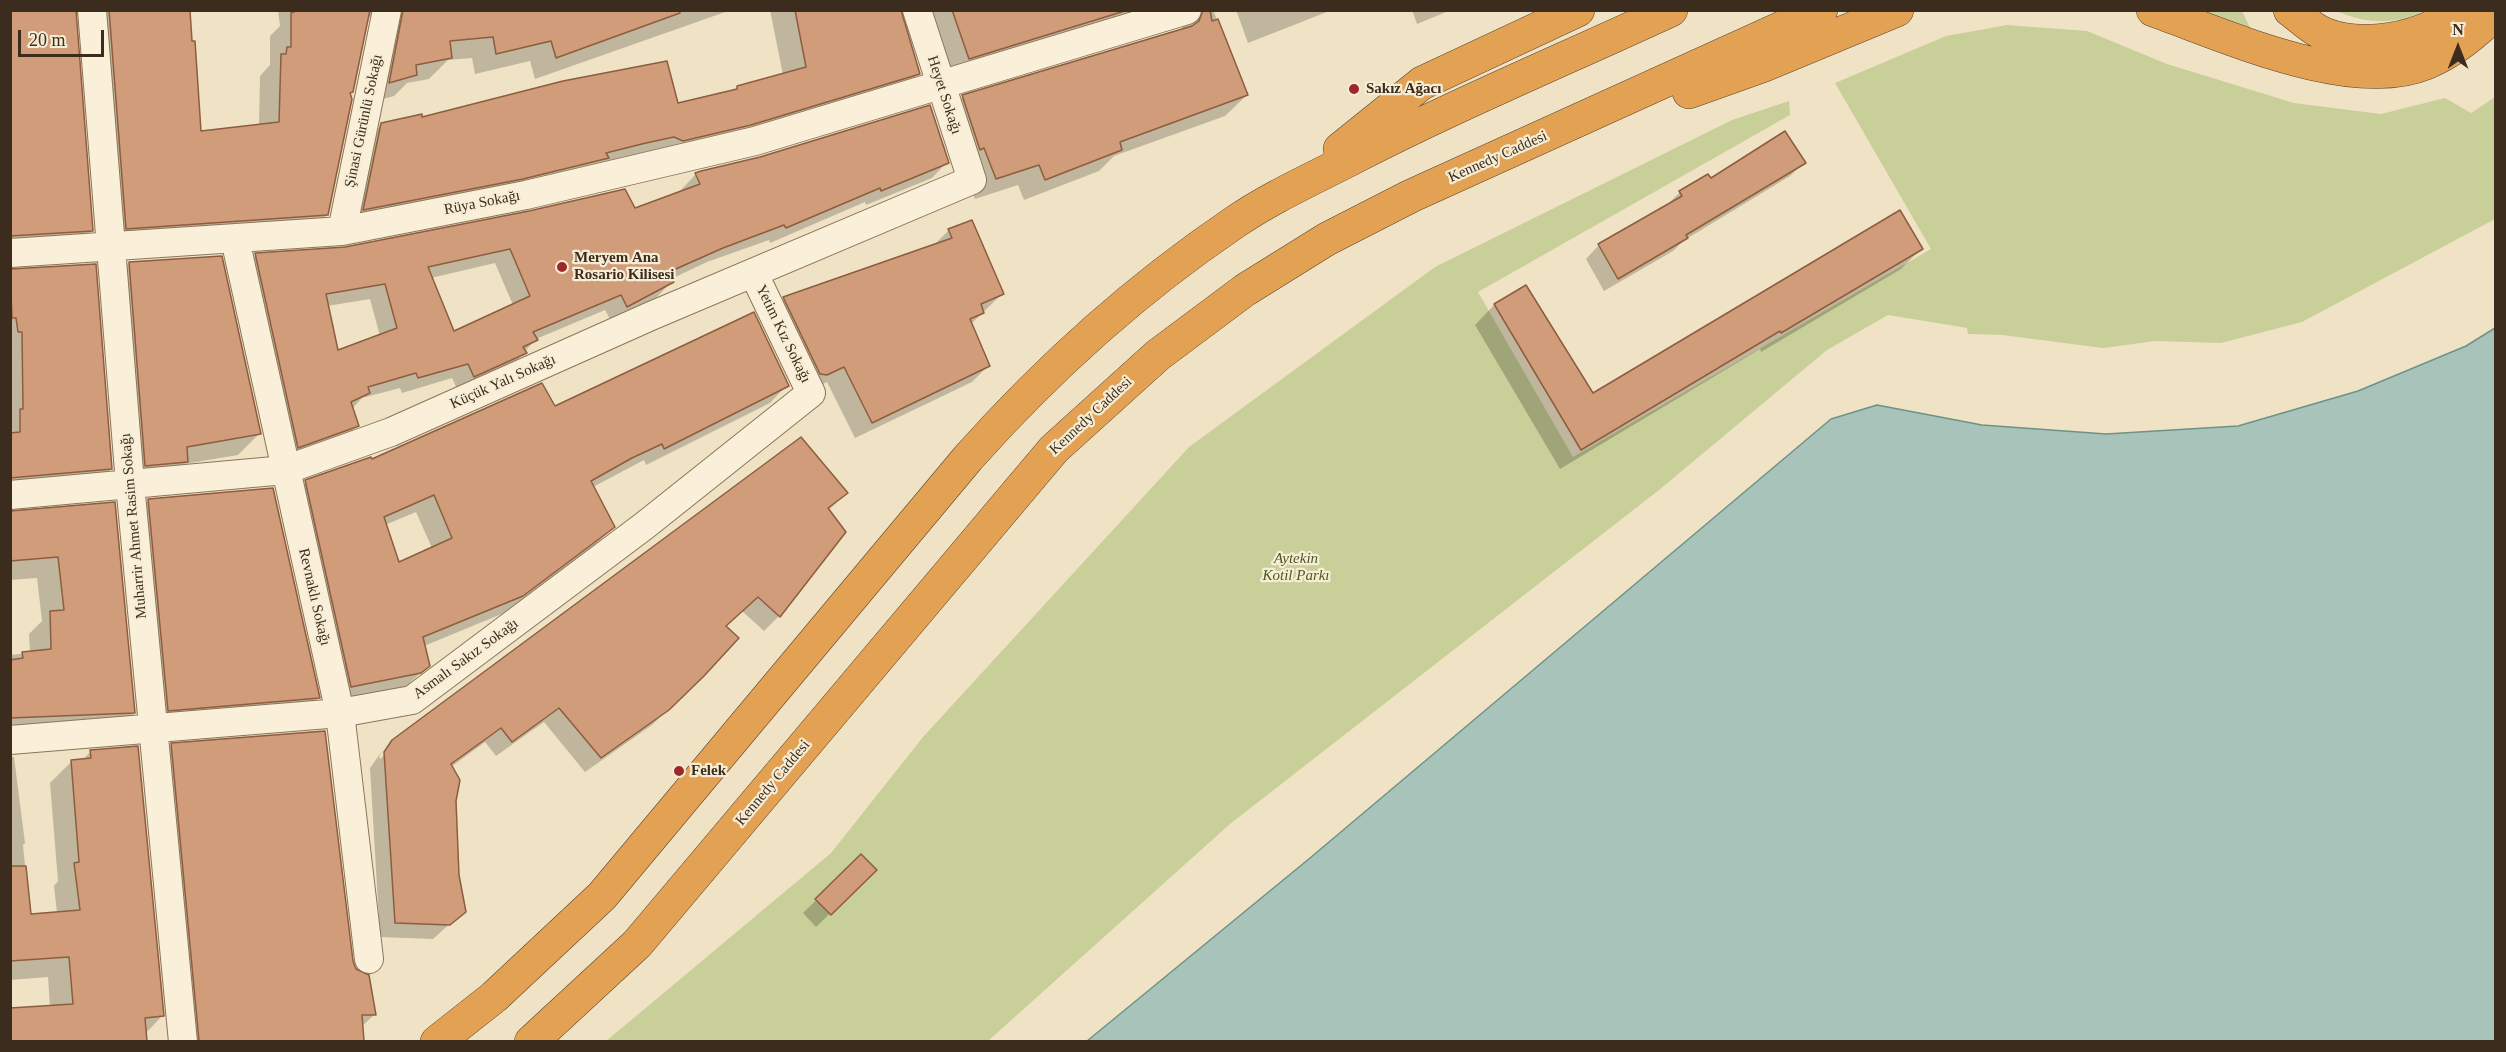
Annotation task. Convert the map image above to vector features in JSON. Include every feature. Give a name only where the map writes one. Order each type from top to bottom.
[{"type":"highway","points":[[1306,182],[1354,136],[1422,83],[1578,10]]},
{"type":"highway","points":[[437,1041],[494,998],[602,896],[968,458],[1039,381],[1102,322],[1237,221],[1306,182],[1404,131],[1671,10]]},
{"type":"highway","name":"Kennedy Caddesi","points":[[531,1041],[637,944],[1019,487],[1088,416],[1158,355],[1245,290],[1318,244],[1411,196],[1821,10]]},
{"type":"highway","points":[[1558,130],[1638,110],[1762,66],[1897,10]]},
{"type":"highway","points":[[2152,10],[2304,62],[2348,70],[2389,71],[2425,64],[2471,37],[2496,13]]},
{"type":"highway","points":[[2290,10],[2321,33],[2366,42],[2412,36],[2457,10]]},
{"type":"street","name":"Muharrir Ahmet Rasim Sokağı","points":[[92,10],[151,730],[183,1041]]},
{"type":"street","name":"Şinasi Gürünlü Sokağı","points":[[342,231],[387,10]]},
{"type":"street","name":"Heyet Sokağı","points":[[917,10],[972,180]]},
{"type":"street","name":"Rüya Sokağı","points":[[10,253],[342,231],[526,195],[755,141],[1187,10]]},
{"type":"street","name":"Küçük Yalı Sokağı","points":[[10,495],[285,470],[391,432],[651,316],[972,180]]},
{"type":"street","name":"Revnaklı Sokağı","points":[[235,239],[340,713],[369,959]]},
{"type":"street","name":"Yetim Kız Sokağı","points":[[754,274],[811,393]]},
{"type":"street","name":"Asmalı Sakız Sokağı","points":[[10,740],[340,713],[412,700],[644,526],[811,393]]},
{"type":"green space","points":[[2198,11],[2242,11],[2252,32]]},
{"type":"green space","points":[[2337,11],[2423,11],[2402,19],[2380,21],[2358,18]]},
{"type":"green space","name":"Aytekin Kotil Parkı","points":[[2007,25],[2087,31],[2167,64],[2294,103],[2381,114],[2445,98],[2471,113],[2495,97],[2495,219],[2302,322],[2221,343],[2156,341],[2103,348],[2002,335],[1968,334],[1967,328],[1888,315],[1827,350],[1659,490],[1230,824],[988,1041],[605,1042],[831,853],[923,737],[1189,447],[1435,267],[1732,120],[1789,101],[1790,115],[1478,292],[1573,457],[1931,249],[1835,83],[1946,36]]},
{"type":"water","points":[[2495,328],[2495,1041],[1087,1041],[1310,858],[1831,419],[1877,405],[1982,425],[2106,434],[2238,426],[2358,391],[2466,346]]},
{"type":"building","points":[[10,10],[76,10],[93,231],[10,236]]},
{"type":"building","points":[[109,10],[190,10],[192,41],[195,41],[201,131],[279,122],[281,54],[286,54],[287,47],[291,47],[291,13],[298,10],[370,10],[353,92],[350,93],[352,99],[328,215],[126,229]]},
{"type":"building","points":[[403,10],[679,10],[680,13],[556,58],[551,41],[496,54],[493,37],[450,41],[452,58],[416,65],[417,75],[389,83]]},
{"type":"building","points":[[795,10],[901,10],[920,74],[751,125],[683,141],[674,137],[646,143],[606,153],[609,158],[523,179],[363,210],[381,123],[422,114],[422,117],[563,81],[667,61],[678,103],[737,89],[737,86],[806,67]]},
{"type":"building","points":[[952,10],[1128,10],[969,59]]},
{"type":"building","points":[[1203,10],[1210,10],[1212,21],[1218,19],[1248,95],[1120,142],[1122,150],[1045,180],[1039,165],[996,179],[984,148],[980,150],[962,95],[1192,26],[1199,21]]},
{"type":"building","points":[[930,105],[949,163],[881,191],[880,188],[786,228],[784,225],[723,248],[669,272],[674,282],[627,307],[621,295],[533,332],[538,340],[523,347],[527,353],[474,377],[468,364],[418,378],[416,373],[368,387],[370,393],[351,402],[359,426],[298,448],[255,253],[345,247],[529,211],[625,189],[635,208],[700,184],[695,173],[760,157]],"holes":[[[510,249],[530,296],[454,331],[428,267]],[[385,284],[397,328],[338,350],[326,294]]]},
{"type":"building","points":[[1785,131],[1806,163],[1686,235],[1688,238],[1618,279],[1598,244],[1682,196],[1679,191],[1708,174],[1711,178]]},
{"type":"building","points":[[1900,210],[1923,249],[1581,450],[1494,304],[1526,285],[1593,393]]},
{"type":"building","points":[[972,220],[1004,294],[981,304],[984,313],[970,319],[990,366],[872,423],[844,367],[827,375],[820,374],[783,297],[952,238],[948,229]]},
{"type":"building","points":[[222,256],[261,434],[187,447],[188,462],[145,466],[129,262]]},
{"type":"building","points":[[96,264],[112,469],[10,478],[10,433],[20,432],[20,409],[23,409],[22,332],[18,332],[16,318],[12,318],[10,269]]},
{"type":"building","points":[[754,312],[789,386],[664,449],[662,444],[632,458],[591,481],[615,527],[523,596],[423,637],[430,666],[421,673],[351,687],[305,480],[371,457],[372,459],[542,383],[555,406]],"holes":[[[434,495],[452,538],[399,562],[384,517]]]},
{"type":"building","points":[[801,437],[848,493],[828,508],[846,532],[780,617],[758,597],[726,626],[739,638],[704,676],[669,710],[601,758],[559,708],[512,742],[501,728],[451,764],[460,780],[456,801],[459,875],[466,912],[450,925],[395,923],[384,752],[392,740]]},
{"type":"building","points":[[273,488],[320,698],[168,711],[148,499]]},
{"type":"building","points":[[115,502],[135,713],[10,718],[10,660],[23,658],[22,652],[51,649],[50,611],[64,610],[58,557],[10,561],[10,511]]},
{"type":"building","points":[[325,731],[353,961],[356,969],[369,975],[376,1015],[362,1015],[364,1041],[199,1041],[171,743]]},
{"type":"building","points":[[138,746],[164,1016],[145,1018],[147,1041],[10,1041],[10,1008],[73,1004],[69,957],[10,961],[10,866],[26,866],[31,914],[80,910],[74,863],[79,862],[71,760],[91,758],[90,750]]},
{"type":"building","points":[[861,854],[877,870],[831,915],[815,899]]},
{"type":"place","name":"Sakız Ağacı","points":[[1354,89]]},
{"type":"place","name":"Meryem Ana Rosario Kilisesi","points":[[562,267]]},
{"type":"place","name":"Felek","points":[[679,771]]}]
